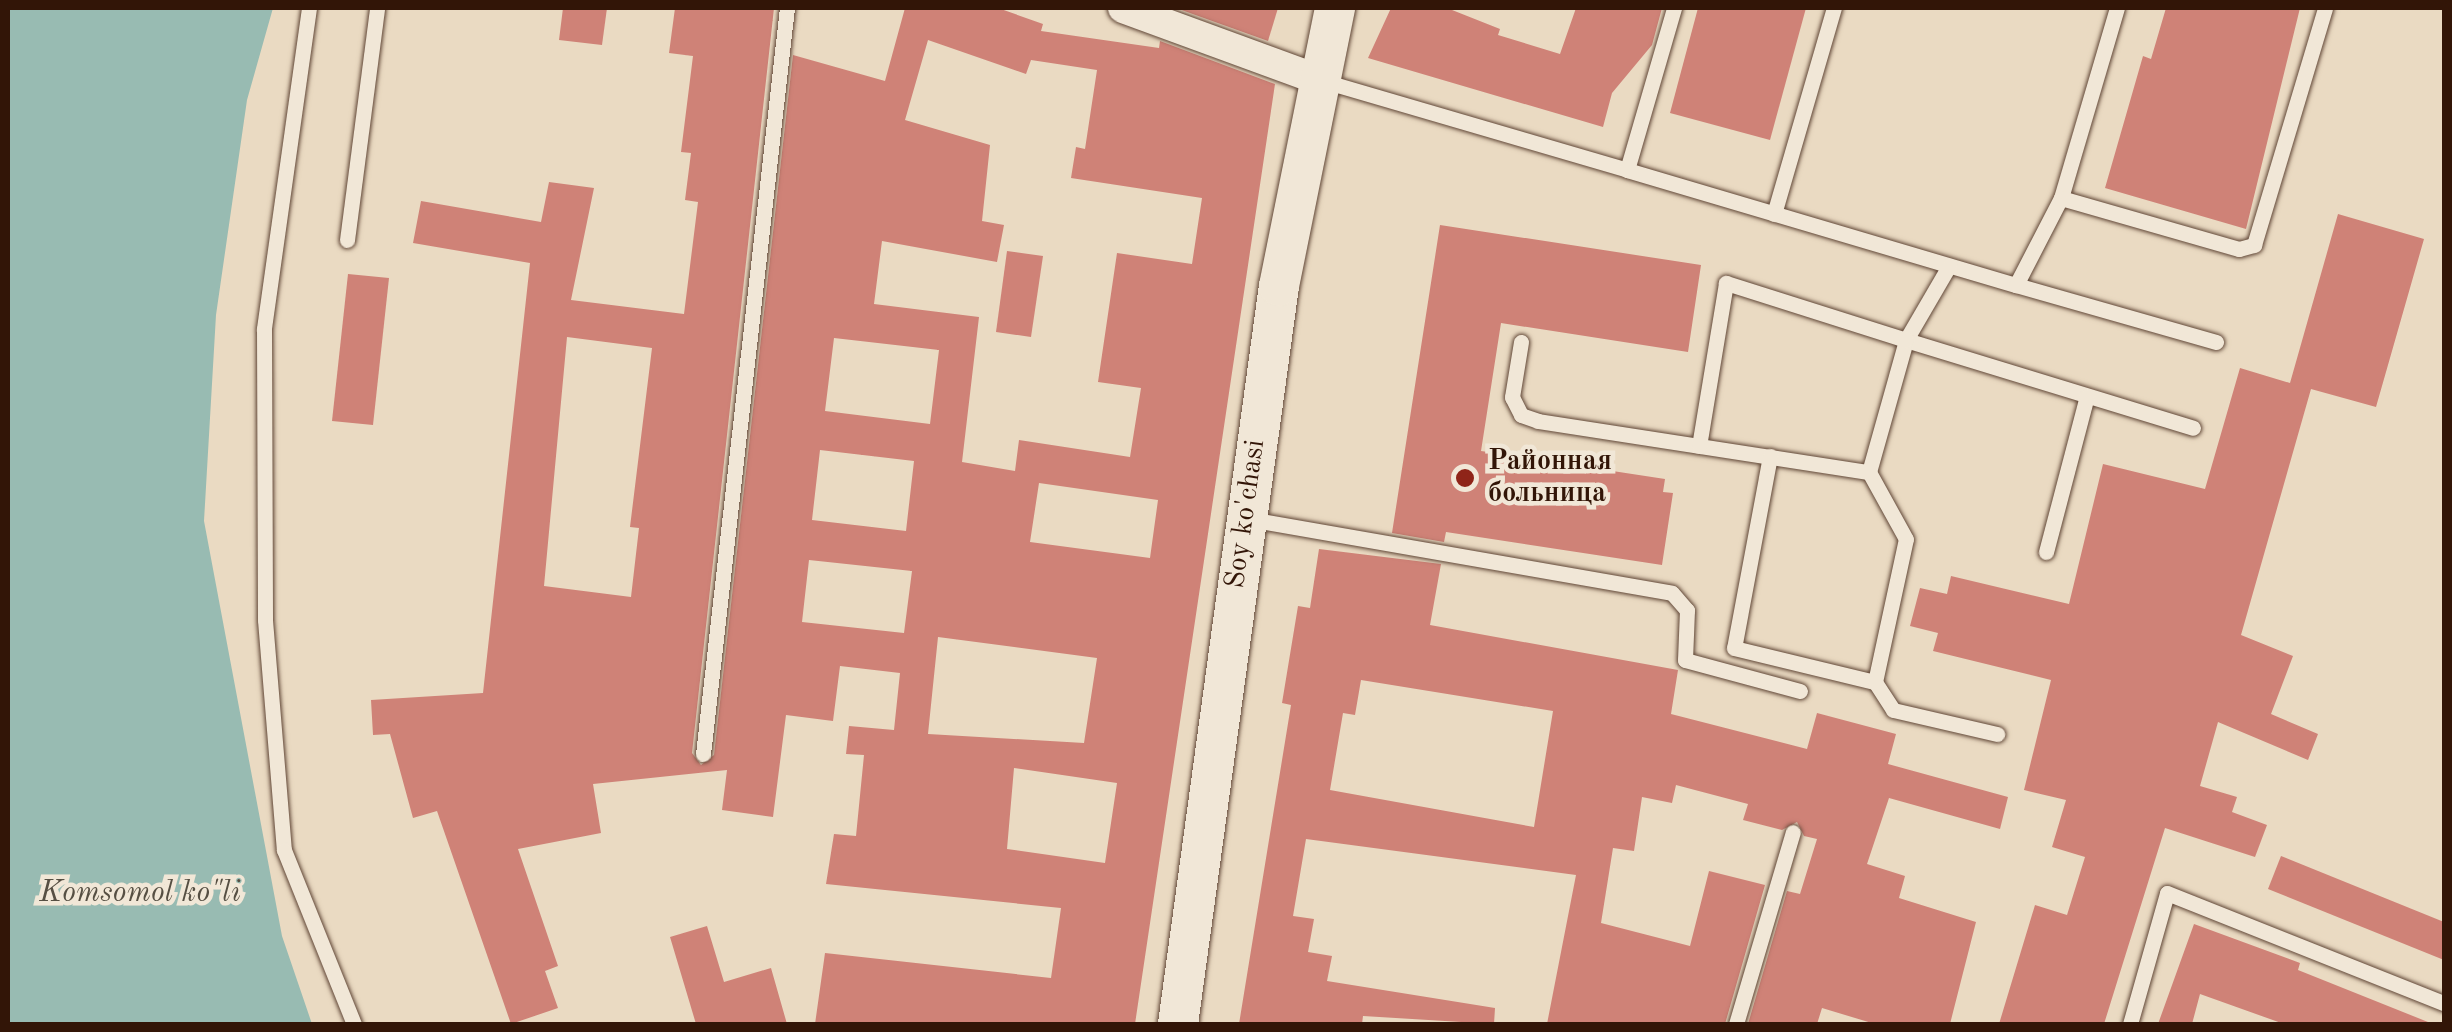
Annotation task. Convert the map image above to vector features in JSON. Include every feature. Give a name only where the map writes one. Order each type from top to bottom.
[{"type":"main road","name":"Soy ko'chasi","points":[[1178,1024],[1245,518],[1316,79],[1335,8]]},
{"type":"street","points":[[1123,8],[1316,79]]},
{"type":"lane","points":[[309,8],[264,329],[265,620],[284,850],[354,1024]]},
{"type":"lane","points":[[347,240],[377,8]]},
{"type":"lane","points":[[703,754],[787,8]]},
{"type":"lane","points":[[1628,170],[1674,8]]},
{"type":"lane","points":[[1774,214],[1834,8]]},
{"type":"lane","points":[[2016,285],[2061,198],[2117,8]]},
{"type":"lane","points":[[2061,198],[2239,250],[2254,245],[2325,8]]},
{"type":"lane","points":[[1316,79],[2216,342]]},
{"type":"lane","points":[[1949,266],[1906,340],[1868,472],[1906,539],[1876,682],[1893,710],[1996,734]]},
{"type":"lane","points":[[1699,446],[1726,283],[2193,428]]},
{"type":"lane","points":[[1521,342],[1512,397],[1521,414],[1868,472]]},
{"type":"lane","points":[[2046,552],[2088,396]]},
{"type":"lane","points":[[1770,456],[1734,648],[1876,682]]},
{"type":"lane","points":[[1245,518],[1672,592],[1687,610],[1685,660],[1800,691]]},
{"type":"lane","points":[[1736,1024],[1793,832]]},
{"type":"lane","points":[[2130,1024],[2167,893],[2444,1003]]},
{"type":"water","name":"Komsomol ko\"li","points":[[8,8],[273,8],[247,100],[216,315],[204,521],[282,936],[312,1024],[8,1024]]},
{"type":"building","points":[[563,8],[607,8],[602,45],[559,40]]},
{"type":"building","points":[[675,8],[774,8],[692,753],[701,765],[714,755],[793,55],[885,81],[905,8],[998,8],[1043,24],[1041,31],[1159,48],[1160,41],[1275,84],[1135,1024],[815,1024],[825,953],[1051,978],[1061,908],[826,884],[834,834],[856,836],[864,755],[846,754],[849,726],[894,730],[900,673],[840,666],[833,721],[786,715],[773,817],[722,810],[727,770],[593,784],[601,833],[518,849],[558,966],[545,971],[558,1008],[511,1024],[437,811],[413,818],[390,734],[373,735],[371,700],[483,693],[530,263],[413,243],[421,201],[541,222],[549,182],[594,188],[571,300],[684,314],[698,202],[685,200],[691,153],[681,152],[693,56],[669,53]],"holes":[[[928,40],[1026,74],[1031,60],[1097,70],[1085,149],[1076,147],[1071,178],[1202,198],[1192,264],[1117,253],[1098,382],[1141,388],[1130,457],[1019,440],[1015,471],[962,462],[979,317],[874,304],[882,241],[997,262],[1004,225],[982,221],[990,145],[905,120]],[[567,337],[652,348],[630,527],[639,528],[631,597],[544,586]],[[834,338],[939,350],[930,424],[825,411]],[[820,450],[914,461],[906,531],[812,520]],[[1039,483],[1158,500],[1150,558],[1030,542]],[[809,560],[912,571],[904,633],[802,622]],[[938,637],[1097,658],[1084,743],[928,734]],[[1014,768],[1117,783],[1105,863],[1007,849]]]},
{"type":"building","points":[[1176,8],[1278,8],[1268,41]]},
{"type":"building","points":[[1391,8],[1447,8],[1500,29],[1498,35],[1560,54],[1576,8],[1662,8],[1652,45],[1612,93],[1603,127],[1368,58]]},
{"type":"building","points":[[1698,8],[1806,8],[1770,140],[1670,113]]},
{"type":"building","points":[[2166,8],[2300,8],[2246,229],[2105,188],[2143,56],[2151,59]]},
{"type":"building","points":[[2338,214],[2424,239],[2376,407],[2311,389],[2241,635],[2293,656],[2271,714],[2318,734],[2308,760],[2218,722],[2200,786],[2237,797],[2232,812],[2267,825],[2255,857],[2165,828],[2104,1024],[1999,1024],[2035,905],[2067,915],[2085,857],[2052,847],[2066,800],[2024,790],[2051,680],[1933,651],[1938,633],[1910,626],[1920,588],[1947,594],[1951,576],[2069,604],[2103,464],[2205,489],[2240,368],[2290,383]]},
{"type":"building","points":[[1440,225],[1701,265],[1688,352],[1501,323],[1481,451],[1665,479],[1663,492],[1673,493],[1662,565],[1446,532],[1444,542],[1392,533]]},
{"type":"building","points":[[1007,251],[1043,256],[1031,337],[996,332]]},
{"type":"building","points":[[348,274],[389,278],[373,425],[332,421]]},
{"type":"building","points":[[1319,549],[1441,564],[1430,625],[1678,670],[1671,714],[1807,749],[1817,713],[1896,734],[1888,764],[2008,797],[2000,829],[1889,798],[1867,864],[1905,876],[1899,898],[1976,922],[1950,1024],[1875,1024],[1822,1008],[1817,1024],[1748,1024],[1787,891],[1800,894],[1817,839],[1804,836],[1797,822],[1782,830],[1743,820],[1748,804],[1676,785],[1672,803],[1642,797],[1634,851],[1613,848],[1601,923],[1690,946],[1709,871],[1765,885],[1725,1024],[1547,1024],[1576,875],[1306,839],[1293,916],[1314,919],[1308,952],[1332,956],[1327,981],[1495,1008],[1494,1024],[1363,1016],[1362,1024],[1239,1024],[1291,705],[1282,703],[1298,606],[1310,608]],"holes":[[[1361,680],[1553,711],[1534,827],[1330,790],[1343,713],[1355,715]]]},
{"type":"building","points":[[2281,856],[2444,922],[2444,960],[2268,889]]},
{"type":"building","points":[[2194,924],[2300,963],[2298,970],[2433,1024],[2284,1024],[2200,994],[2192,1024],[2158,1024]]},
{"type":"building","points":[[707,926],[724,982],[771,968],[787,1024],[696,1024],[670,937]]},
{"type":"place","name":"Районная больница","points":[[1465,478]]}]
